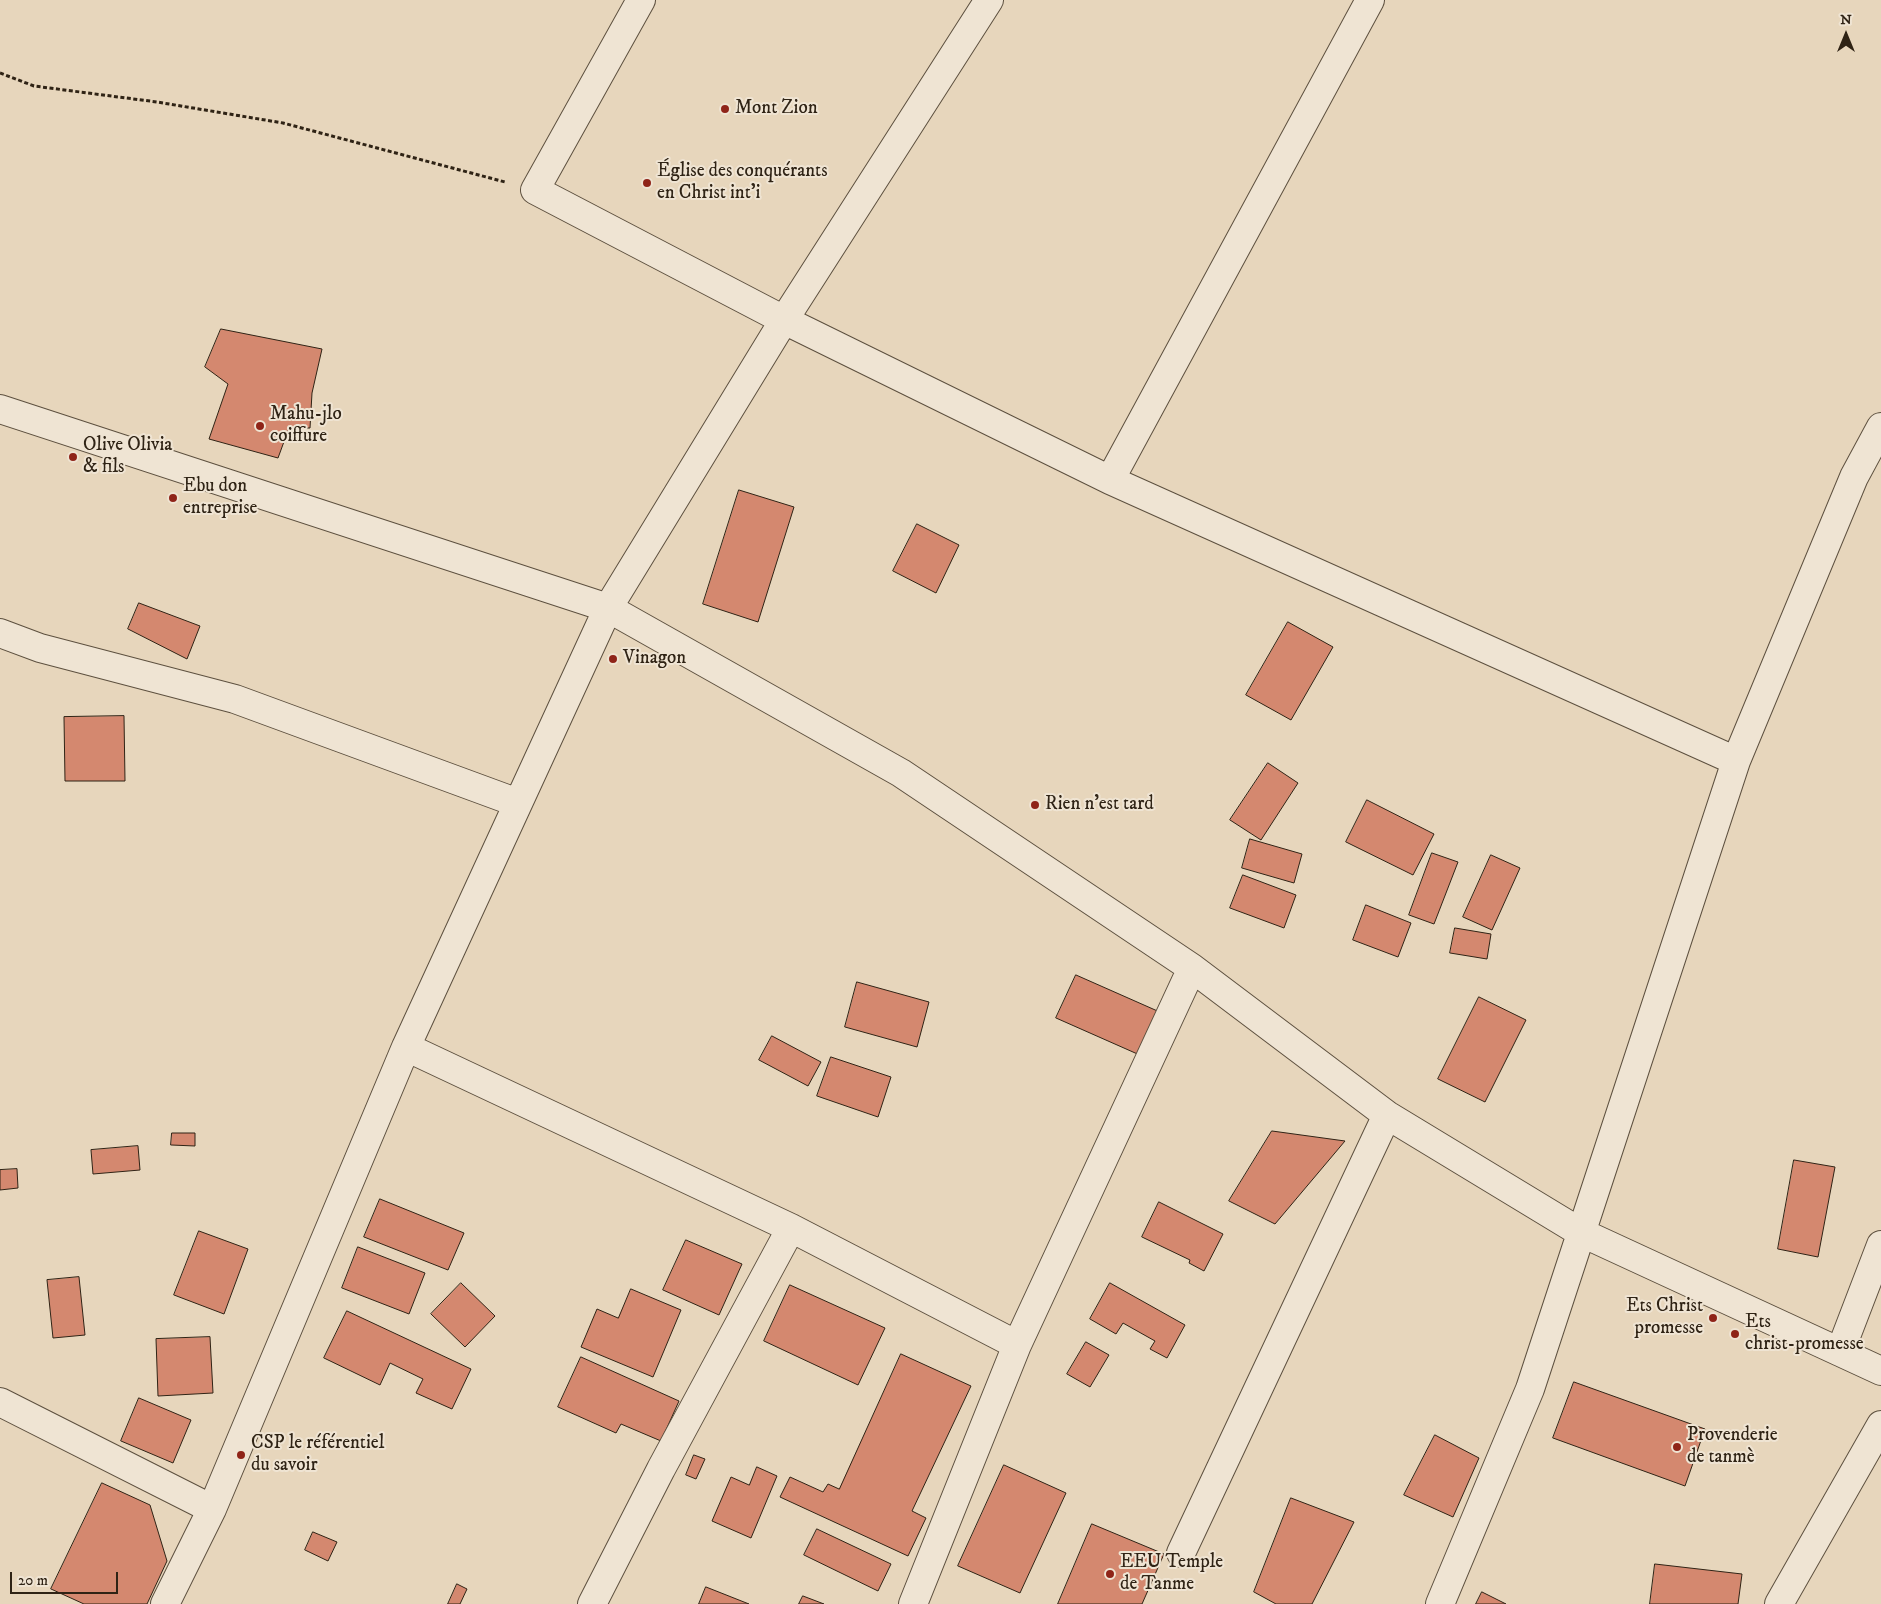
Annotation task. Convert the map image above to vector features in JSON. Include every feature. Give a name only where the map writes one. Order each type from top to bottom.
[{"type":"street","points":[[641,0],[535,190],[784,320],[1110,480],[1736,760]]},
{"type":"street","points":[[165,1604],[212,1509],[406,1047],[608,608],[784,320],[989,0]]},
{"type":"street","points":[[1110,480],[1370,0]]},
{"type":"street","points":[[0,408],[608,608],[902,773],[1192,968],[1387,1115],[1580,1232],[1881,1371]]},
{"type":"street","points":[[1440,1604],[1530,1389],[1736,760],[1854,477],[1881,427]]},
{"type":"street","points":[[0,633],[40,648],[235,699],[518,803]]},
{"type":"street","points":[[913,1604],[1018,1345],[1192,968]]},
{"type":"street","points":[[406,1047],[792,1228],[1018,1345]]},
{"type":"street","points":[[1181,1553],[1387,1115]]},
{"type":"street","points":[[592,1604],[661,1469],[792,1228]]},
{"type":"street","points":[[1840,1352],[1881,1245]]},
{"type":"street","points":[[0,1402],[212,1509]]},
{"type":"street","points":[[1779,1604],[1881,1424]]},
{"type":"path","points":[[0,73],[34,86],[157,102],[283,123],[535,190]]},
{"type":"building","points":[[221,329],[322,349],[312,393],[310,428],[289,428],[278,458],[209,439],[228,384],[205,367]]},
{"type":"building","points":[[739,490],[794,507],[758,622],[703,604]]},
{"type":"building","points":[[917,524],[959,545],[936,593],[893,571]]},
{"type":"building","points":[[139,603],[200,626],[187,659],[128,629]]},
{"type":"building","points":[[1288,622],[1333,647],[1291,720],[1246,695]]},
{"type":"building","points":[[124,716],[125,781],[65,781],[64,717]]},
{"type":"building","points":[[1268,763],[1298,783],[1261,840],[1230,820]]},
{"type":"building","points":[[1367,800],[1434,834],[1413,875],[1346,842]]},
{"type":"building","points":[[1250,839],[1302,854],[1294,883],[1242,868]]},
{"type":"building","points":[[1432,853],[1458,862],[1434,924],[1409,915]]},
{"type":"building","points":[[1491,855],[1520,868],[1492,930],[1463,917]]},
{"type":"building","points":[[1243,875],[1296,895],[1284,928],[1230,908]]},
{"type":"building","points":[[1366,905],[1411,923],[1398,957],[1353,940]]},
{"type":"building","points":[[1455,928],[1491,934],[1487,959],[1450,953]]},
{"type":"building","points":[[1076,975],[1162,1013],[1142,1056],[1056,1018]]},
{"type":"building","points":[[857,982],[929,1002],[917,1047],[845,1027]]},
{"type":"building","points":[[1479,997],[1526,1020],[1485,1102],[1438,1079]]},
{"type":"building","points":[[772,1036],[821,1062],[808,1086],[759,1060]]},
{"type":"building","points":[[831,1057],[891,1077],[878,1117],[817,1096]]},
{"type":"building","points":[[1272,1131],[1345,1141],[1275,1224],[1229,1201]]},
{"type":"building","points":[[172,1133],[195,1133],[195,1146],[171,1145]]},
{"type":"building","points":[[138,1146],[140,1170],[93,1174],[91,1150]]},
{"type":"building","points":[[1794,1160],[1835,1167],[1818,1257],[1778,1249]]},
{"type":"building","points":[[17,1169],[18,1188],[0,1190],[0,1170]]},
{"type":"building","points":[[380,1199],[464,1233],[448,1270],[364,1237]]},
{"type":"building","points":[[1159,1202],[1223,1234],[1204,1271],[1189,1263],[1190,1260],[1142,1237]]},
{"type":"building","points":[[199,1231],[248,1249],[224,1314],[174,1295]]},
{"type":"building","points":[[686,1240],[742,1264],[719,1315],[663,1290]]},
{"type":"building","points":[[358,1247],[425,1273],[409,1314],[342,1288]]},
{"type":"building","points":[[79,1277],[85,1335],[53,1338],[47,1280]]},
{"type":"building","points":[[461,1283],[495,1316],[465,1347],[431,1314]]},
{"type":"building","points":[[1110,1283],[1185,1325],[1167,1358],[1150,1349],[1155,1341],[1123,1323],[1116,1334],[1090,1319]]},
{"type":"building","points":[[790,1285],[885,1328],[858,1385],[764,1341]]},
{"type":"building","points":[[631,1289],[681,1310],[653,1377],[581,1347],[597,1309],[618,1318]]},
{"type":"building","points":[[347,1311],[471,1369],[452,1409],[416,1393],[423,1379],[390,1363],[380,1385],[324,1358]]},
{"type":"building","points":[[210,1337],[213,1393],[158,1396],[156,1339]]},
{"type":"building","points":[[1086,1342],[1109,1355],[1090,1387],[1067,1374]]},
{"type":"building","points":[[901,1354],[971,1386],[912,1511],[926,1518],[908,1556],[780,1497],[790,1477],[823,1492],[828,1484],[839,1489]]},
{"type":"building","points":[[581,1357],[679,1401],[661,1441],[621,1424],[616,1433],[558,1407]]},
{"type":"building","points":[[1574,1382],[1705,1429],[1685,1486],[1553,1438]]},
{"type":"building","points":[[139,1398],[191,1420],[173,1463],[121,1441]]},
{"type":"building","points":[[1435,1435],[1479,1458],[1453,1517],[1404,1495]]},
{"type":"building","points":[[694,1455],[705,1459],[696,1479],[686,1475]]},
{"type":"building","points":[[1004,1465],[1066,1493],[1020,1593],[958,1566]]},
{"type":"building","points":[[757,1467],[777,1476],[751,1538],[712,1521],[731,1477],[749,1485]]},
{"type":"building","points":[[102,1483],[150,1505],[167,1561],[147,1604],[84,1604],[51,1589]]},
{"type":"building","points":[[1291,1498],[1354,1522],[1312,1604],[1276,1604],[1254,1592]]},
{"type":"building","points":[[1092,1524],[1164,1554],[1142,1604],[1058,1604]]},
{"type":"building","points":[[817,1529],[891,1564],[878,1591],[804,1555]]},
{"type":"building","points":[[313,1532],[337,1542],[328,1561],[305,1550]]},
{"type":"building","points":[[1655,1564],[1742,1574],[1738,1604],[1650,1604]]},
{"type":"building","points":[[457,1584],[467,1589],[460,1604],[448,1604]]},
{"type":"building","points":[[706,1587],[749,1604],[699,1604]]},
{"type":"building","points":[[1482,1592],[1506,1604],[1476,1604]]},
{"type":"building","points":[[803,1596],[824,1604],[799,1604]]},
{"type":"place","name":"Mont Zion","points":[[725,109]]},
{"type":"place","name":"Église des conquérants en Christ int'i","points":[[647,183]]},
{"type":"place","name":"Mahu-jlo coiffure","points":[[260,426]]},
{"type":"place","name":"Olive Olivia & fils","points":[[73,457]]},
{"type":"place","name":"Ebu don entreprise","points":[[173,498]]},
{"type":"place","name":"Vinagon","points":[[613,659]]},
{"type":"place","name":"Rien n'est tard","points":[[1035,805]]},
{"type":"place","name":"Ets Christ promesse","points":[[1713,1318]]},
{"type":"place","name":"Ets christ-promesse","points":[[1735,1334]]},
{"type":"place","name":"Provenderie de tanmè","points":[[1677,1447]]},
{"type":"place","name":"CSP le référentiel du savoir","points":[[241,1455]]},
{"type":"place","name":"EEU Temple de Tanme","points":[[1110,1574]]}]
